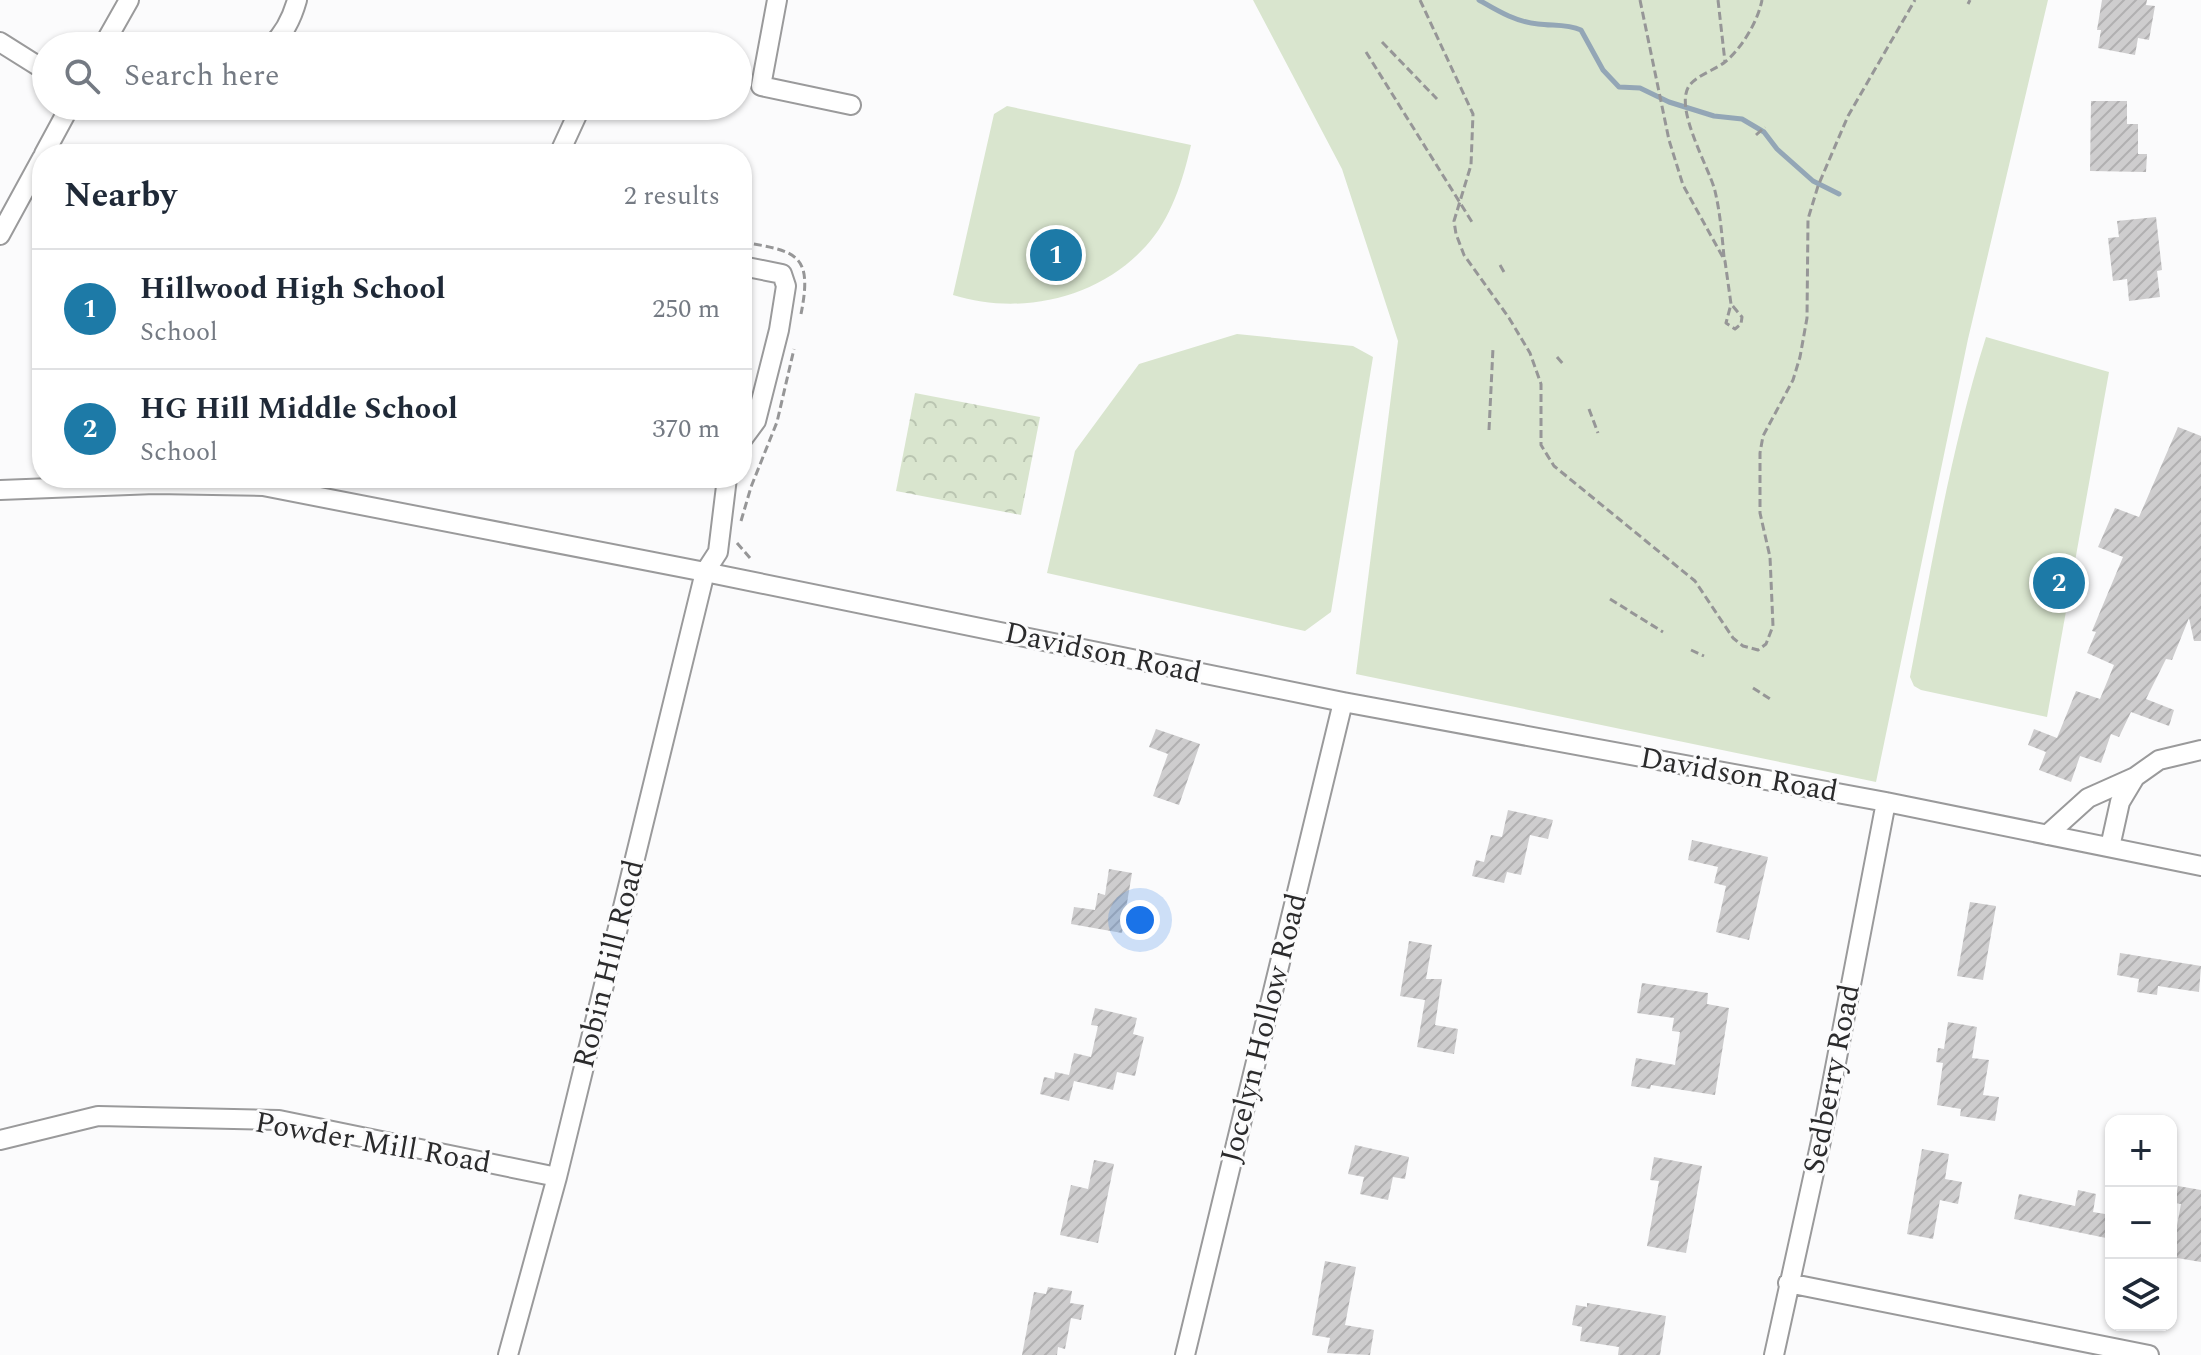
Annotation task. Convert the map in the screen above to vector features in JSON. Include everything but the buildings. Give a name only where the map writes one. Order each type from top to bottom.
[{"type":"street","points":[[111,32],[129,0]]},
{"type":"street","points":[[283,32],[297,0]]},
{"type":"street","points":[[777,0],[761,86],[851,105]]},
{"type":"street","points":[[0,42],[32,62]]},
{"type":"street","points":[[49,144],[62,120]]},
{"type":"street","points":[[564,144],[575,120]]},
{"type":"street","points":[[1,231],[32,176]]},
{"type":"street","points":[[752,268],[782,274],[786,286],[779,330],[752,426]]},
{"type":"street","name":"Davidson Road","points":[[0,490],[52,488]]},
{"type":"street","name":"Davidson Road","points":[[273,488],[1343,702],[1886,802],[2201,866]]},
{"type":"street","name":"Robin Hill Road","points":[[508,1355],[557,1177],[705,572],[718,552],[726,488]]},
{"type":"street","name":"Jocelyn Hollow Road","points":[[1185,1355],[1343,702]]},
{"type":"street","points":[[2047,835],[2088,798],[2135,777],[2159,760],[2201,750]]},
{"type":"street","points":[[2110,847],[2120,802],[2135,777]]},
{"type":"street","name":"Sedberry Road","points":[[1774,1355],[1821,1141],[1886,802]]},
{"type":"street","name":"Powder Mill Road","points":[[0,1140],[98,1116],[279,1120],[557,1177]]},
{"type":"street","points":[[1788,1283],[2149,1355]]},
{"type":"path","points":[[1420,0],[1473,114],[1471,165],[1454,221],[1464,255],[1530,353],[1541,384],[1539,430],[1547,457],[1695,581],[1733,638],[1743,646],[1758,650],[1766,644],[1773,626],[1770,557],[1760,513],[1760,453],[1763,436],[1793,380],[1800,357],[1807,318],[1808,219],[1818,186],[1848,116],[1915,0]]},
{"type":"path","points":[[1640,0],[1669,140],[1683,185],[1725,261]]},
{"type":"path","points":[[1718,0],[1725,62]]},
{"type":"path","points":[[1731,304],[1742,317],[1741,324],[1735,329],[1726,323],[1731,304],[1714,189],[1697,151],[1686,104],[1690,85],[1725,62],[1738,49],[1762,0]]},
{"type":"path","points":[[1382,42],[1437,99]]},
{"type":"path","points":[[1366,52],[1472,222]]},
{"type":"path","points":[[1756,135],[1765,127]]},
{"type":"path","points":[[1500,265],[1504,272]]},
{"type":"path","points":[[1489,430],[1493,348]]},
{"type":"path","points":[[1557,357],[1563,364]]},
{"type":"path","points":[[1589,409],[1598,433]]},
{"type":"path","points":[[1610,599],[1663,632]]},
{"type":"path","points":[[1691,650],[1704,656]]},
{"type":"path","points":[[1753,688],[1770,699]]},
{"type":"green space","points":[[1253,0],[2048,0],[1968,339],[1876,782],[1356,674],[1398,341],[1342,169]]},
{"type":"green space","points":[[1007,106],[1191,145],[1175,198],[1155,235],[1127,264],[1105,279],[1082,290],[1031,303],[1005,304],[953,295],[994,114]]},
{"type":"green space","points":[[1237,334],[1353,346],[1373,357],[1331,612],[1305,631],[1047,573],[1075,451],[1139,364]]},
{"type":"green space","points":[[1986,337],[2109,372],[2047,717],[1921,690],[1914,686],[1910,677],[1952,463]]},
{"type":"green space","points":[[915,393],[1040,417],[1021,515],[896,491]]},
{"type":"waterway","points":[[1479,0],[1522,21],[1581,30],[1603,70],[1619,87],[1640,88],[1669,102],[1714,116],[1742,119],[1764,132],[1777,149],[1813,181],[1839,194]]},
{"type":"place","name":"Hillwood High School","points":[[1056,255]]},
{"type":"place","name":"HG Hill Middle School","points":[[2059,583]]}]
